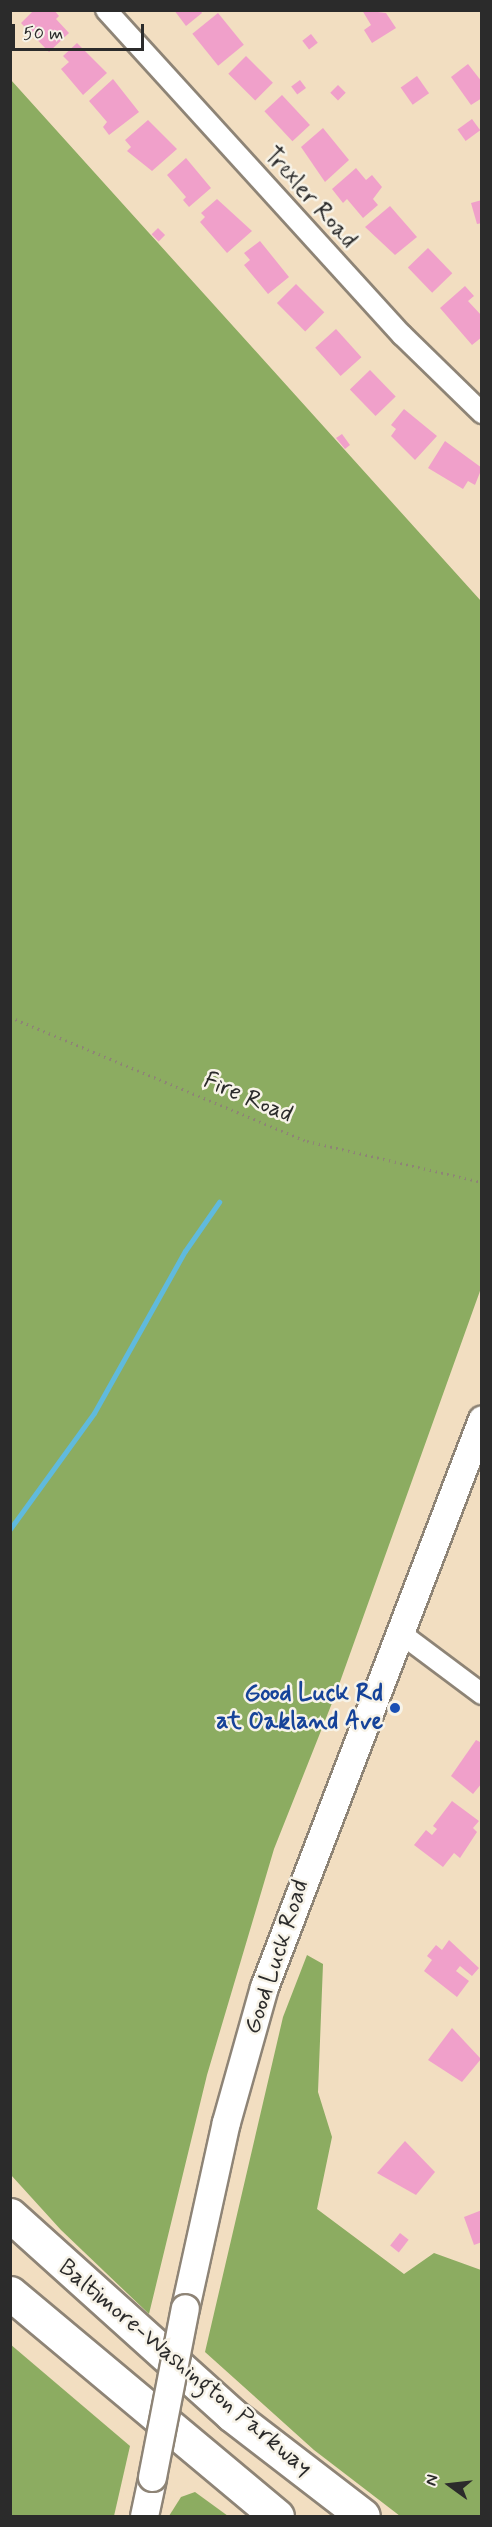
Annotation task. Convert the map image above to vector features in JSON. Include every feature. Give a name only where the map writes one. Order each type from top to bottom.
[{"type":"highway","name":"Baltimore-Washington Parkway","points":[[10,2215],[232,2415],[363,2517]]},
{"type":"highway","points":[[10,2293],[277,2517]]},
{"type":"main road","name":"Good Luck Road","points":[[144,2517],[185,2308],[226,2122],[264,1988],[482,1419]]},
{"type":"street","name":"Trexler Road","points":[[106,10],[402,335],[482,413]]},
{"type":"street","points":[[399,1632],[482,1694]]},
{"type":"path","name":"Fire Road","points":[[10,1017],[307,1141],[482,1182]]},
{"type":"green space","points":[[11,80],[481,601],[481,1288],[336,1693],[274,1849],[207,2075],[149,2314],[61,2230],[11,2175]]},
{"type":"green space","points":[[307,1955],[323,1964],[318,2092],[332,2137],[317,2209],[404,2274],[434,2253],[481,2270],[481,2516],[400,2516],[314,2450],[205,2352],[283,2017]]},
{"type":"green space","points":[[10,2344],[130,2446],[114,2516],[11,2516]]},
{"type":"green space","points":[[195,2492],[228,2516],[169,2516],[181,2497]]},
{"type":"building","points":[[34,10],[54,10],[59,16],[56,19],[69,33],[49,52],[21,23]]},
{"type":"building","points":[[174,10],[200,10],[202,13],[186,26]]},
{"type":"building","points":[[362,10],[386,13],[396,28],[372,43],[364,30],[371,25]]},
{"type":"building","points":[[218,13],[244,45],[218,66],[192,34]]},
{"type":"building","points":[[311,34],[318,43],[309,49],[302,41]]},
{"type":"building","points":[[77,43],[107,73],[83,95],[61,69],[69,62],[63,56]]},
{"type":"building","points":[[246,56],[273,83],[255,101],[228,74]]},
{"type":"building","points":[[468,64],[482,82],[482,98],[471,105],[451,77]]},
{"type":"building","points":[[417,76],[429,93],[413,105],[401,87]]},
{"type":"building","points":[[113,79],[139,112],[109,135],[103,127],[107,122],[89,101]]},
{"type":"building","points":[[300,80],[306,88],[297,95],[291,87]]},
{"type":"building","points":[[338,85],[346,93],[338,101],[330,93]]},
{"type":"building","points":[[282,95],[310,125],[292,141],[264,111]]},
{"type":"building","points":[[472,119],[480,130],[466,141],[457,130]]},
{"type":"building","points":[[148,120],[177,149],[152,171],[127,151],[131,147],[125,140]]},
{"type":"building","points":[[323,128],[349,160],[325,182],[301,147]]},
{"type":"building","points":[[186,158],[211,188],[189,207],[183,200],[186,197],[167,175]]},
{"type":"building","points":[[356,168],[366,180],[372,175],[382,187],[373,199],[378,205],[363,218],[347,199],[343,203],[332,189]]},
{"type":"building","points":[[217,199],[252,231],[227,253],[200,222],[205,217],[201,213]]},
{"type":"building","points":[[482,200],[482,223],[477,224],[471,203]]},
{"type":"building","points":[[390,206],[417,237],[395,255],[365,227]]},
{"type":"building","points":[[158,228],[165,235],[159,241],[152,234]]},
{"type":"building","points":[[260,241],[289,277],[268,294],[244,265],[250,260],[244,253]]},
{"type":"building","points":[[428,248],[452,273],[432,293],[408,267]]},
{"type":"building","points":[[296,284],[324,312],[305,331],[277,303]]},
{"type":"building","points":[[465,286],[474,296],[468,301],[482,316],[482,337],[472,345],[440,308]]},
{"type":"building","points":[[336,329],[361,357],[341,376],[315,348]]},
{"type":"building","points":[[370,370],[396,397],[376,416],[350,389]]},
{"type":"building","points":[[404,409],[437,436],[415,460],[391,436],[396,429],[391,425]]},
{"type":"building","points":[[342,434],[350,445],[345,449],[336,438]]},
{"type":"building","points":[[445,441],[482,468],[475,485],[468,481],[463,489],[428,468]]},
{"type":"building","points":[[476,1740],[482,1743],[482,1783],[473,1794],[451,1776]]},
{"type":"building","points":[[452,1801],[479,1821],[473,1828],[477,1832],[460,1858],[454,1853],[443,1867],[414,1845],[426,1830],[432,1835],[437,1829],[433,1826]]},
{"type":"building","points":[[449,1940],[479,1968],[472,1976],[460,1966],[456,1971],[469,1981],[457,1997],[424,1971],[432,1960],[427,1956],[436,1945],[442,1950]]},
{"type":"building","points":[[452,2028],[481,2059],[462,2082],[428,2060]]},
{"type":"building","points":[[405,2141],[435,2172],[416,2195],[377,2173]]},
{"type":"building","points":[[482,2210],[482,2242],[474,2245],[464,2217]]},
{"type":"building","points":[[400,2233],[409,2240],[399,2252],[390,2246]]},
{"type":"waterway","points":[[10,1529],[94,1413],[185,1251],[219,1202]]},
{"type":"place","name":"Good Luck Rd at Oakland Ave","points":[[395,1708]]}]
